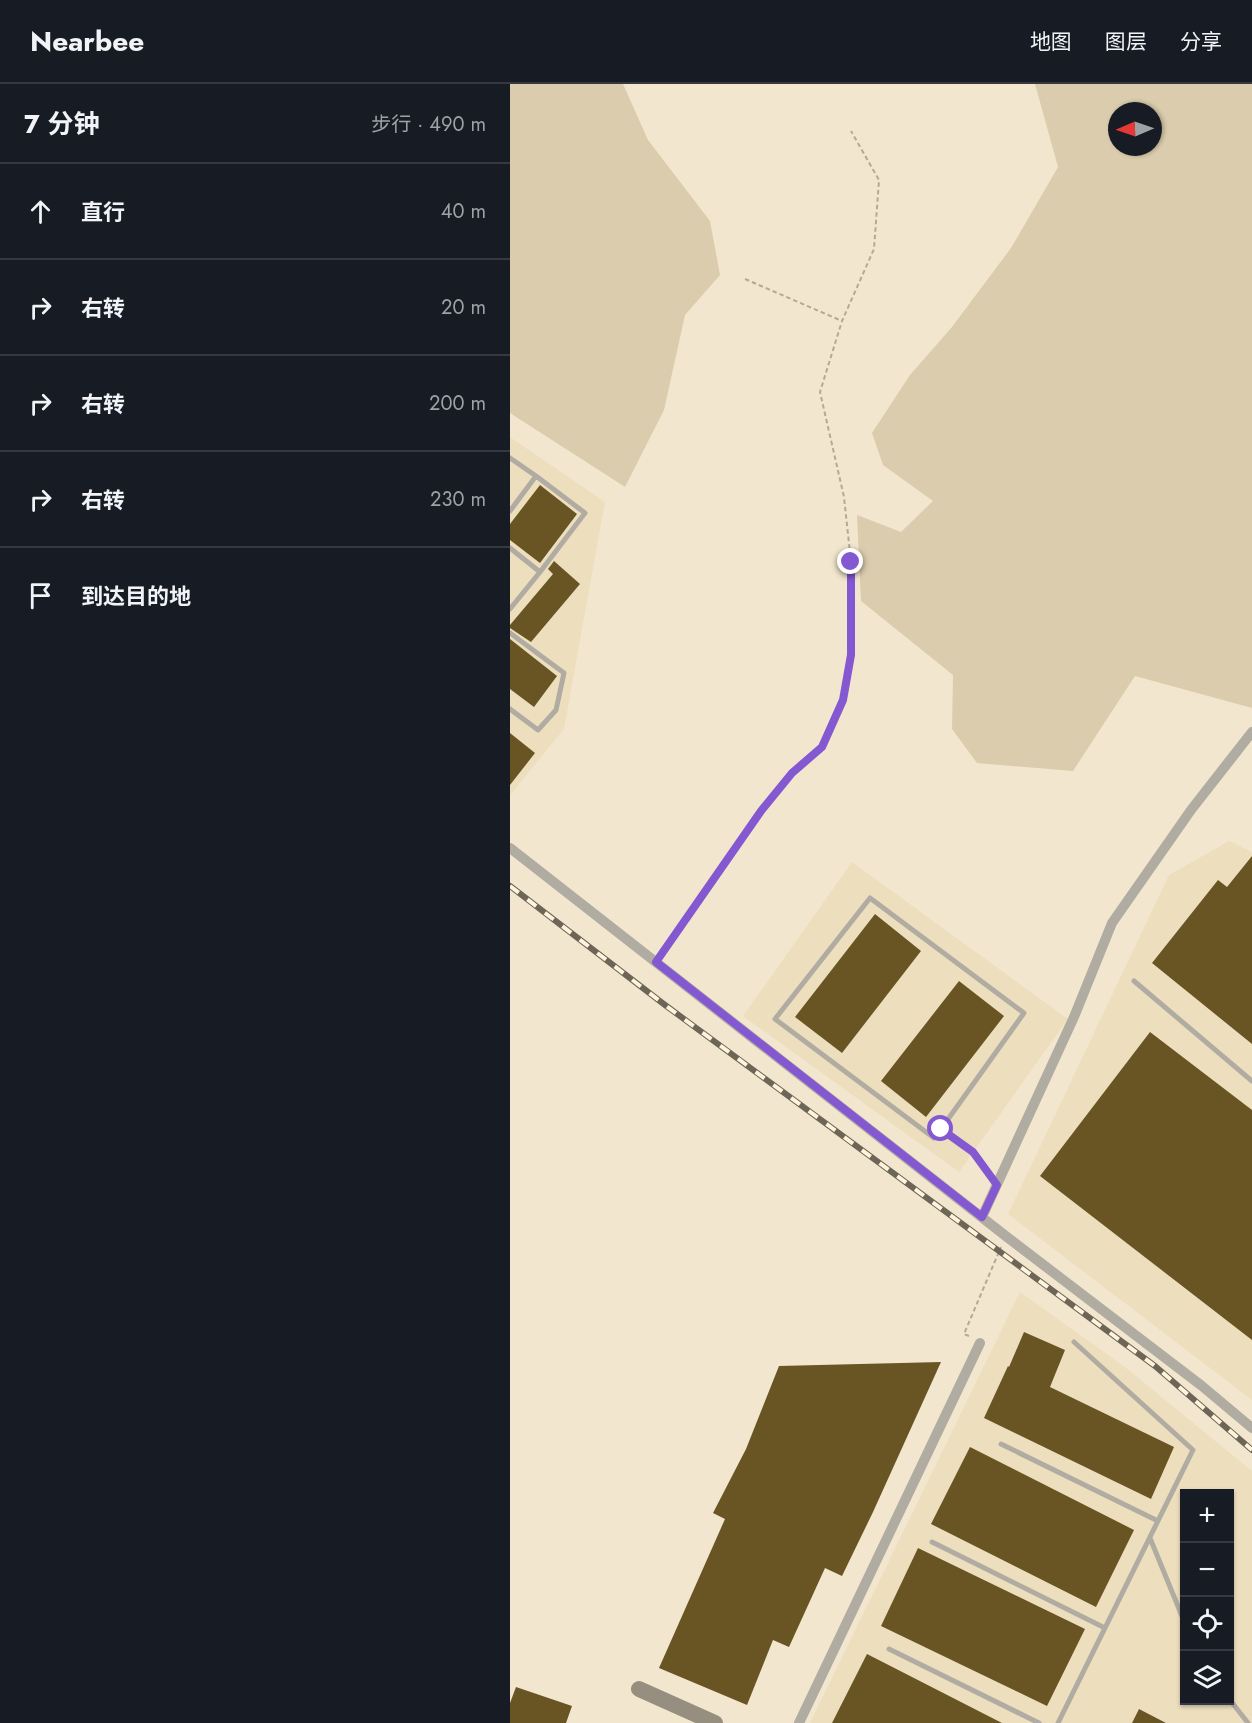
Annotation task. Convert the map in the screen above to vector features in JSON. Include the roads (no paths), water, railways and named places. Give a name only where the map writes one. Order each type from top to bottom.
[{"type":"street","points":[[982,1217],[1074,1017],[1112,923],[1191,810],[1252,732]]},
{"type":"street","points":[[510,848],[1007,1237],[1202,1386],[1252,1428]]},
{"type":"street","points":[[800,1723],[980,1343]]},
{"type":"street","points":[[639,1689],[716,1723]]},
{"type":"lane","points":[[510,458],[585,513],[510,609]]},
{"type":"lane","points":[[510,511],[536,476]]},
{"type":"lane","points":[[510,548],[540,573]]},
{"type":"lane","points":[[510,633],[564,673],[556,710],[538,730],[510,709]]},
{"type":"lane","points":[[870,898],[1024,1013],[941,1129],[934,1138],[775,1019],[870,898]]},
{"type":"lane","points":[[1134,981],[1252,1081]]},
{"type":"lane","points":[[941,1129],[973,1152],[997,1185]]},
{"type":"lane","points":[[1058,1723],[1193,1450],[1074,1342]]},
{"type":"lane","points":[[1001,1444],[1158,1521]]},
{"type":"lane","points":[[1150,1538],[1180,1609]]},
{"type":"lane","points":[[932,1542],[1105,1628]]},
{"type":"lane","points":[[888,1649],[1039,1723]]},
{"type":"lane","points":[[1234,1705],[1248,1723]]},
{"type":"railway","points":[[510,886],[665,1005],[1155,1366],[1252,1450]]}]
